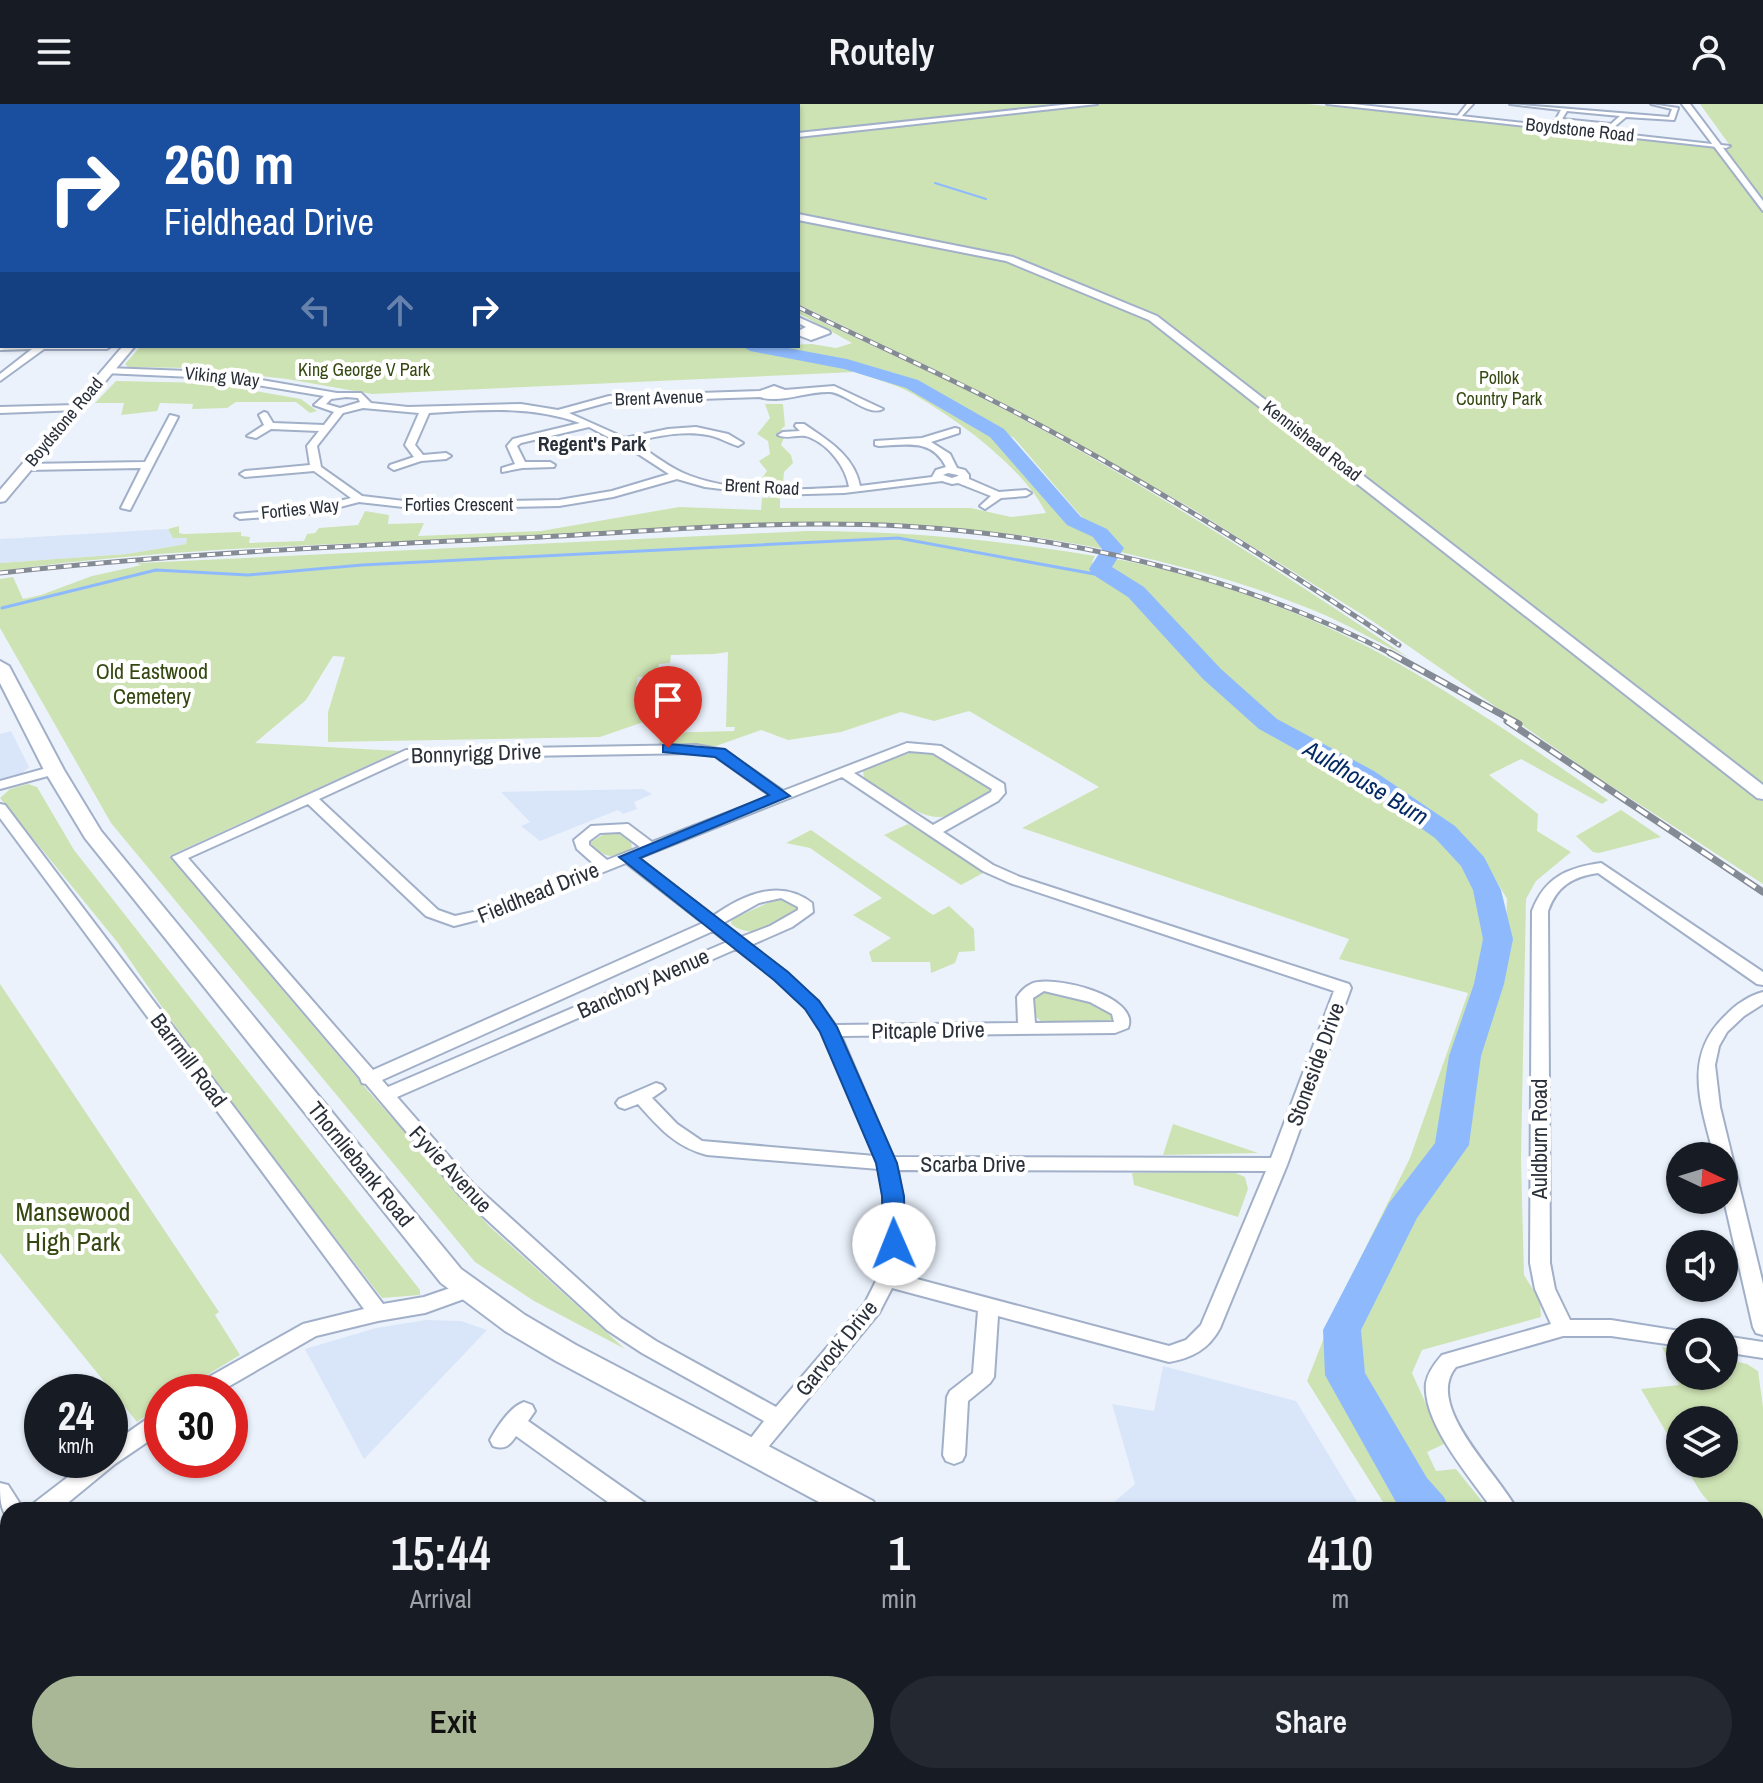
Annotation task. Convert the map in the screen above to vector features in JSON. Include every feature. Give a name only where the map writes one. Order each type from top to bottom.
[{"type":"main road","points":[[1686,104],[1763,194]]},
{"type":"main road","points":[[1695,104],[1736,173],[1763,208]]},
{"type":"main road","points":[[1736,173],[1748,174]]},
{"type":"main road","name":"Thornliebank Road","points":[[1,671],[54,770],[109,855],[451,1276],[515,1323],[566,1353],[847,1502]]},
{"type":"street","points":[[800,135],[1093,104]]},
{"type":"street","name":"Boydstone Road","points":[[1331,104],[1720,144]]},
{"type":"street","points":[[1459,116],[1470,104]]},
{"type":"street","points":[[1513,104],[1672,118],[1676,109],[1654,104]]},
{"type":"street","points":[[1564,110],[1558,121],[1613,126],[1624,115]]},
{"type":"street","name":"Kennishead Road","points":[[800,217],[1009,259],[1153,318],[1763,794]]},
{"type":"street","points":[[0,378],[40,348]]},
{"type":"street","name":"Boydstone Road","points":[[3,492],[127,348]]},
{"type":"street","name":"Viking Way","points":[[104,374],[215,375],[335,395],[361,396],[367,400],[363,405]]},
{"type":"street","name":"Viking Way","points":[[104,374],[210,379],[269,387],[320,401],[321,408],[340,411]]},
{"type":"street","name":"Brent Avenue","points":[[558,413],[582,402],[609,399],[761,394],[772,398],[785,393],[834,389],[878,409]]},
{"type":"street","points":[[320,401],[335,395]]},
{"type":"street","points":[[244,474],[316,468],[312,446],[324,428],[340,411],[363,405]]},
{"type":"street","name":"Brent Road","points":[[363,405],[400,412],[507,406],[558,413],[624,441],[678,475],[700,483],[742,489],[855,489],[902,486],[939,479]]},
{"type":"street","points":[[0,410],[76,408]]},
{"type":"street","points":[[420,458],[410,445],[425,410]]},
{"type":"street","points":[[126,508],[173,417]]},
{"type":"street","points":[[252,436],[266,421],[324,428]]},
{"type":"street","points":[[521,465],[512,446],[517,441],[589,424]]},
{"type":"street","points":[[800,426],[842,457],[854,472],[855,489]]},
{"type":"street","points":[[724,434],[737,429]]},
{"type":"street","points":[[624,441],[677,430],[712,430],[738,443]]},
{"type":"street","points":[[879,443],[923,441],[955,431]]},
{"type":"street","points":[[783,435],[810,433]]},
{"type":"street","points":[[923,441],[946,456],[953,470]]},
{"type":"street","points":[[394,467],[420,458],[446,456]]},
{"type":"street","points":[[26,467],[148,465]]},
{"type":"street","points":[[506,470],[521,465],[550,465]]},
{"type":"street","name":"Forties Crescent","points":[[316,468],[359,499],[421,506],[559,503],[613,494],[678,475]]},
{"type":"street","points":[[961,480],[965,475],[953,470],[936,475],[939,479],[961,480],[998,495],[1026,493]]},
{"type":"street","points":[[985,506],[998,495]]},
{"type":"street","name":"Forties Way","points":[[235,516],[317,510],[359,499]]},
{"type":"street","name":"Fieldhead Drive","points":[[310,798],[432,913],[446,920],[468,920],[781,796],[917,746],[936,749],[999,787],[993,798],[932,832]]},
{"type":"street","name":"Bonnyrigg Drive","points":[[179,857],[406,754],[696,749],[719,753],[781,796]]},
{"type":"street","points":[[0,785],[54,770]]},
{"type":"street","name":"Stoneside Drive","points":[[845,773],[988,868],[1042,890],[1343,988],[1278,1165],[1210,1328],[1199,1343],[1184,1352],[1169,1354],[887,1279]]},
{"type":"street","name":"Barrmill Road","points":[[0,808],[378,1313]]},
{"type":"street","points":[[605,866],[582,846],[581,840],[596,829],[623,827],[650,848]]},
{"type":"street","name":"Fyvie Avenue","points":[[179,857],[467,1190],[614,1324],[649,1347],[778,1418]]},
{"type":"street","name":"Garvock Drive","points":[[628,857],[802,994],[830,1031],[887,1163],[893,1196],[894,1244],[887,1279],[872,1308],[751,1452]]},
{"type":"street","name":"Auldburn Road","points":[[1563,1328],[1545,1289],[1540,1263],[1540,911],[1544,896],[1553,883],[1564,875],[1601,868],[1763,980]]},
{"type":"street","name":"Banchory Avenue","points":[[368,1079],[702,931],[770,893],[792,894],[806,906],[805,912],[796,918],[384,1096]]},
{"type":"street","name":"Pitcaple Drive","points":[[830,1031],[1115,1028],[1122,1024],[1121,1015],[1114,1006],[1044,986],[1035,988],[1025,997],[1027,1028]]},
{"type":"street","points":[[1720,1142],[1706,1085],[1706,1062],[1713,1038],[1725,1022],[1763,997]]},
{"type":"street","name":"Scarba Drive","points":[[640,1096],[693,1147],[887,1163],[1278,1165]]},
{"type":"street","points":[[1737,1214],[1763,1327]]},
{"type":"street","points":[[233,1374],[310,1330],[425,1305],[468,1290]]},
{"type":"street","points":[[954,1455],[958,1397],[983,1377],[989,1307]]},
{"type":"street","points":[[1501,1502],[1443,1417],[1436,1385],[1449,1361],[1563,1328],[1611,1328],[1666,1336]]},
{"type":"street","points":[[1738,1346],[1763,1350]]},
{"type":"street","points":[[513,1425],[625,1502]]},
{"type":"street","points":[[52,1502],[83,1478]]},
{"type":"shaded area","points":[[168,529],[171,535],[187,538],[186,544],[127,554],[0,563],[0,539]]},
{"type":"shaded area","points":[[11,731],[29,767],[21,774],[0,780],[0,734]]},
{"type":"shaded area","points":[[643,789],[652,794],[634,802],[637,809],[623,814],[618,810],[540,841],[521,826],[530,822],[501,792]]},
{"type":"shaded area","points":[[426,1320],[461,1321],[487,1330],[364,1459],[305,1349],[376,1328]]},
{"type":"shaded area","points":[[1163,1366],[1296,1401],[1357,1502],[1114,1502],[1135,1484],[1112,1404],[1154,1411]]},
{"type":"green space","name":"Pollok Country Park","points":[[800,104],[1307,104],[1731,147],[1700,104],[1763,104],[1763,884],[1591,773],[1371,620],[1191,508],[1015,409],[800,305]]},
{"type":"green space","points":[[800,311],[961,387],[1094,459],[1253,556],[1409,658],[1327,616],[1277,596],[1120,552],[1119,543],[1103,529],[1086,522],[1014,438],[895,373],[767,348],[800,348],[800,344],[812,344],[836,348],[852,343],[800,314]]},
{"type":"green space","name":"King George V Park","points":[[139,348],[754,348],[862,370],[895,380],[994,434],[1069,521],[1091,530],[1108,550],[1036,537],[963,529],[817,524],[261,548],[130,557],[0,571],[0,563],[127,554],[186,544],[187,538],[173,538],[168,529],[179,526],[179,533],[184,534],[241,532],[241,536],[250,537],[249,543],[304,541],[307,534],[315,533],[319,528],[358,525],[365,511],[389,515],[388,524],[424,523],[418,536],[541,531],[679,507],[761,510],[762,498],[780,497],[780,508],[971,508],[1011,517],[1046,513],[1022,479],[969,431],[906,390],[855,372],[372,394],[287,379],[190,368],[128,367],[125,364]]},
{"type":"green space","points":[[116,381],[211,383],[301,399],[317,411],[310,413],[296,402],[236,402],[227,408],[192,409],[193,404],[160,403],[157,411],[121,415],[124,403],[95,403]]},
{"type":"green space","points":[[765,404],[783,404],[785,426],[781,429],[786,433],[781,445],[791,455],[793,463],[784,472],[783,483],[759,482],[767,471],[759,461],[770,454],[768,441],[757,434],[770,418]]},
{"type":"green space","name":"Old Eastwood Cemetery","points":[[808,531],[952,538],[1095,556],[1092,562],[1097,571],[1134,593],[1215,681],[1266,727],[1350,773],[1419,819],[1459,858],[1481,895],[1491,945],[1436,1153],[1394,1213],[1342,1311],[1335,1309],[1410,1158],[1468,993],[1339,959],[1349,939],[1022,828],[1099,787],[969,711],[934,721],[901,712],[841,732],[788,740],[761,730],[716,746],[659,745],[661,733],[734,731],[735,727],[726,727],[728,652],[671,655],[670,663],[659,664],[657,675],[638,677],[636,687],[655,687],[650,717],[655,718],[600,737],[328,742],[328,712],[345,657],[333,656],[306,700],[255,743],[399,751],[169,856],[369,1092],[488,1225],[625,1349],[534,1301],[475,1262],[111,823],[0,628],[0,579],[13,577],[23,599],[92,576],[142,565],[139,563]]},
{"type":"green space","points":[[1110,558],[1181,574],[1256,598],[1329,628],[1422,677],[1608,800],[1602,804],[1521,759],[1489,775],[1538,814],[1537,831],[1571,852],[1536,881],[1526,899],[1521,1160],[1524,1275],[1540,1301],[1541,1317],[1422,1350],[1412,1373],[1444,1444],[1427,1452],[1436,1471],[1456,1469],[1483,1502],[1383,1502],[1307,1381],[1329,1325],[1354,1330],[1398,1238],[1424,1194],[1448,1165],[1459,1140],[1482,1034],[1505,956],[1507,899],[1487,865],[1369,776],[1275,723],[1217,674],[1142,591],[1104,569]]},
{"type":"green space","points":[[915,751],[929,753],[988,786],[991,791],[959,811],[939,817],[911,808],[864,779],[863,770]]},
{"type":"green space","points":[[28,784],[37,787],[74,850],[420,1290],[420,1295],[382,1298],[208,1074],[118,943],[0,798],[10,789]]},
{"type":"green space","points":[[1621,810],[1661,837],[1599,853],[1593,852],[1576,836]]},
{"type":"green space","points":[[908,824],[985,872],[961,885],[884,835]]},
{"type":"green space","points":[[811,830],[933,915],[949,906],[974,929],[975,951],[959,952],[955,963],[931,973],[930,962],[872,962],[869,952],[891,938],[853,915],[882,898],[810,848],[786,843]]},
{"type":"green space","points":[[609,831],[631,842],[632,849],[609,856],[589,843]]},
{"type":"green space","points":[[789,896],[800,905],[799,911],[774,926],[748,931],[731,924],[732,919]]},
{"type":"green space","name":"Mansewood High Park","points":[[0,984],[219,1312],[215,1315],[240,1355],[209,1374],[144,1374],[144,1417],[137,1422],[128,1411],[128,1374],[98,1374],[0,1253]]},
{"type":"green space","points":[[1040,992],[1057,992],[1108,1008],[1114,1013],[1113,1019],[1105,1022],[1041,1021],[1035,1016],[1034,999]]},
{"type":"green space","points":[[1173,1124],[1258,1153],[1163,1155]]},
{"type":"green space","points":[[1231,1171],[1245,1177],[1248,1189],[1238,1217],[1134,1185],[1132,1173]]},
{"type":"green space","points":[[1738,1362],[1758,1371],[1763,1407],[1763,1502],[1710,1502],[1692,1478],[1738,1478],[1738,1406],[1666,1406],[1666,1432],[1641,1389],[1666,1386],[1666,1390],[1738,1390]]},
{"type":"waterway","points":[[935,183],[986,199]]},
{"type":"waterway","name":"Auldhouse Burn","points":[[761,348],[847,364],[912,384],[997,433],[1074,521],[1100,533],[1113,548],[1100,569],[1136,592],[1212,674],[1268,724],[1365,777],[1445,832],[1474,863],[1487,890],[1498,939],[1489,984],[1465,1056],[1452,1145],[1402,1212],[1342,1330],[1345,1375],[1412,1491],[1422,1502]]},
{"type":"waterway","points":[[2,608],[156,570],[248,575],[362,565],[898,538],[1111,577]]},
{"type":"railway","points":[[800,308],[985,396],[1110,464],[1256,552],[1399,645]]},
{"type":"railway","points":[[0,573],[259,551],[710,527],[806,524],[902,526],[1030,539],[1155,565],[1276,603],[1391,654]]},
{"type":"railway","points":[[1391,654],[1519,724]]},
{"type":"railway","points":[[1507,721],[1763,892]]},
{"type":"district","name":"Regent's Park","points":[[592,444]]},
{"type":"route","points":[[668,748],[719,753],[781,796],[628,857],[802,994],[830,1031],[887,1163],[893,1196],[894,1244]]}]
